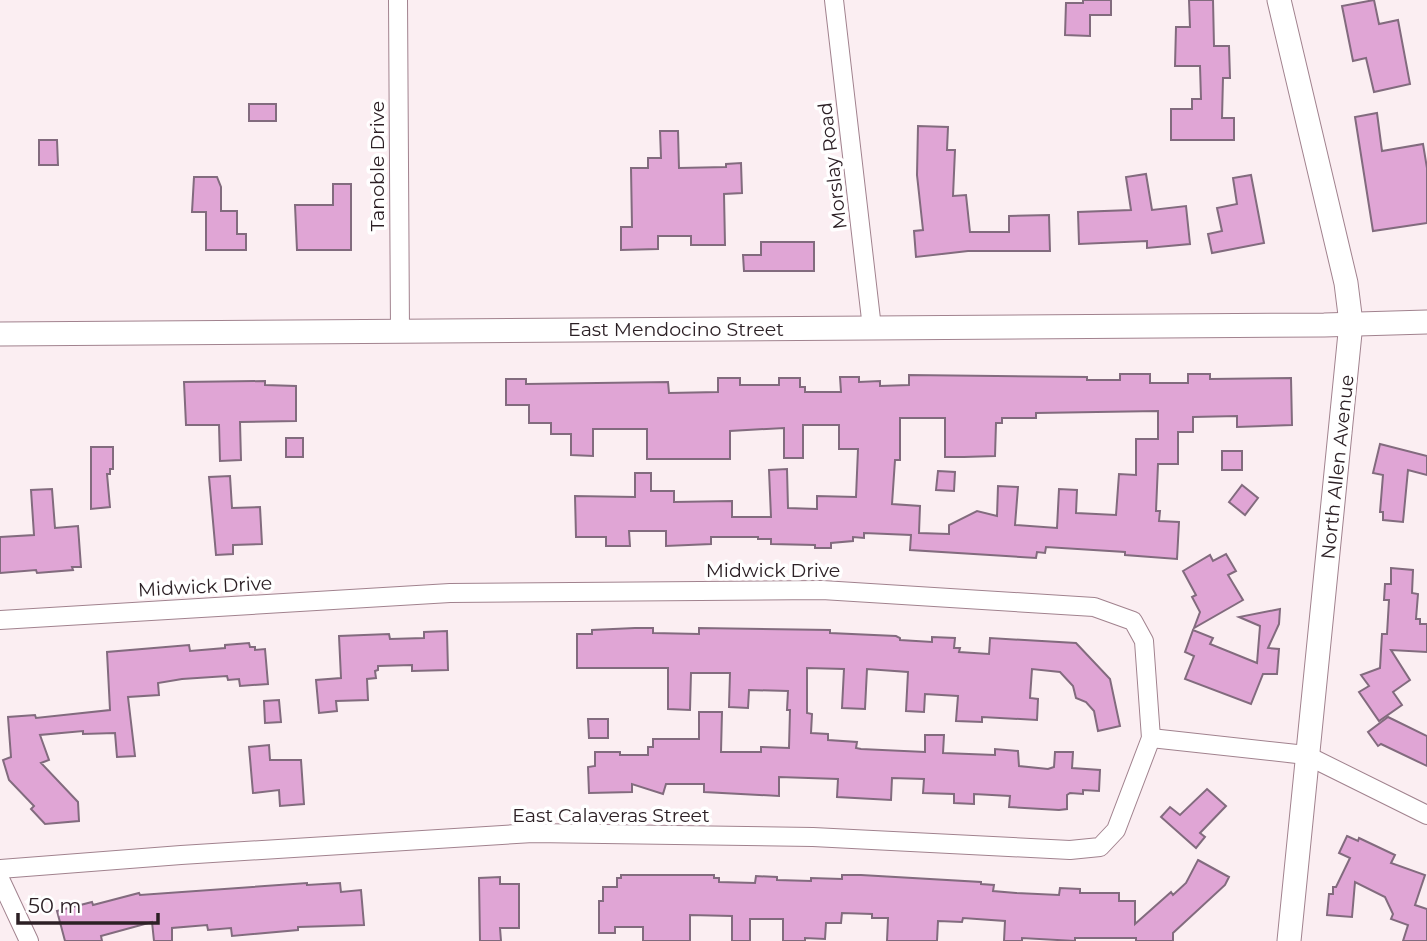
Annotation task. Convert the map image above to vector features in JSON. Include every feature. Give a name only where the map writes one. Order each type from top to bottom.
[{"type":"street","name":"Tanoble Drive","points":[[398,0],[400,331]]},
{"type":"street","name":"Morslay Road","points":[[834,0],[872,328]]},
{"type":"street","name":"North Allen Avenue","points":[[1279,0],[1346,283],[1351,323],[1289,941]]},
{"type":"street","name":"East Mendocino Street","points":[[0,334],[1427,322]]},
{"type":"street","name":"Midwick Drive","points":[[0,620],[478,593],[822,590],[1094,607],[1133,621],[1144,641],[1151,738]]},
{"type":"street","points":[[1151,738],[1306,755],[1427,814]]},
{"type":"street","name":"East Calaveras Street","points":[[0,869],[533,833],[813,837],[1070,850],[1100,846],[1116,830],[1151,738]]},
{"type":"street","points":[[0,879],[29,941]]},
{"type":"building","points":[[1083,0],[1111,0],[1111,15],[1090,15],[1090,36],[1065,35],[1066,3],[1083,3]]},
{"type":"building","points":[[1189,0],[1213,0],[1214,46],[1229,46],[1230,78],[1223,78],[1222,118],[1234,118],[1234,140],[1171,140],[1171,109],[1192,109],[1192,99],[1201,99],[1200,66],[1175,66],[1176,27],[1190,27]]},
{"type":"building","points":[[1374,0],[1379,24],[1398,20],[1410,84],[1374,92],[1366,58],[1353,61],[1342,6]]},
{"type":"building","points":[[249,104],[276,104],[276,121],[249,121]]},
{"type":"building","points":[[1377,113],[1382,151],[1423,144],[1427,168],[1427,223],[1373,231],[1355,117]]},
{"type":"building","points":[[918,126],[948,127],[947,150],[955,150],[953,196],[966,195],[970,232],[1009,232],[1009,216],[1049,215],[1050,251],[968,251],[916,257],[914,231],[923,230],[917,175]]},
{"type":"building","points":[[660,131],[678,131],[679,168],[726,167],[726,164],[741,163],[742,193],[724,194],[725,245],[691,245],[691,236],[658,236],[658,249],[621,250],[621,227],[632,227],[631,168],[648,168],[648,158],[661,158]]},
{"type":"building","points":[[39,140],[57,140],[58,165],[39,165]]},
{"type":"building","points":[[1146,174],[1152,210],[1186,206],[1190,244],[1147,248],[1147,241],[1079,244],[1078,212],[1131,210],[1126,177]]},
{"type":"building","points":[[1251,175],[1264,243],[1212,253],[1208,234],[1222,231],[1217,208],[1237,204],[1233,178]]},
{"type":"building","points":[[194,177],[217,177],[221,187],[221,211],[237,211],[237,234],[246,234],[246,250],[206,250],[206,212],[192,212]]},
{"type":"building","points":[[333,184],[351,184],[351,250],[297,250],[295,205],[333,205]]},
{"type":"building","points":[[761,242],[814,242],[814,271],[744,271],[743,255],[761,255]]},
{"type":"building","points":[[1120,374],[1150,374],[1150,383],[1188,383],[1188,374],[1210,374],[1210,379],[1291,378],[1292,425],[1237,427],[1237,416],[1193,417],[1193,432],[1178,432],[1178,464],[1158,464],[1156,511],[1160,511],[1159,521],[1179,522],[1177,559],[1125,555],[1125,552],[1046,547],[1045,553],[1037,552],[1036,558],[910,550],[911,535],[864,533],[864,538],[853,537],[853,541],[831,543],[831,548],[815,548],[815,545],[771,544],[771,539],[758,537],[711,537],[711,544],[666,546],[666,531],[629,531],[630,546],[606,546],[606,537],[576,537],[575,496],[635,497],[635,473],[651,473],[651,491],[674,491],[674,502],[732,501],[732,517],[771,517],[769,470],[787,469],[788,508],[817,509],[817,496],[856,497],[858,449],[839,449],[839,425],[803,425],[803,458],[784,458],[784,428],[730,431],[730,459],[647,459],[647,429],[593,429],[593,456],[571,455],[571,434],[551,434],[551,423],[529,423],[529,405],[506,405],[506,379],[526,379],[526,384],[668,382],[669,393],[718,392],[718,378],[740,378],[740,385],[779,385],[779,378],[800,378],[800,387],[805,387],[805,392],[841,392],[840,377],[859,377],[859,382],[880,381],[880,386],[909,385],[909,375],[1087,377],[1087,380],[1120,380]],"holes":[[[1158,411],[1158,439],[1136,439],[1136,475],[1119,474],[1116,515],[1076,513],[1077,490],[1059,489],[1057,528],[1015,525],[1018,487],[998,486],[997,516],[977,511],[949,525],[949,534],[919,533],[920,506],[892,504],[895,460],[900,460],[900,418],[945,418],[945,457],[995,456],[996,423],[1002,423],[1002,418],[1036,418],[1036,413]]]},
{"type":"building","points":[[265,381],[265,385],[296,386],[296,421],[240,422],[241,460],[220,461],[219,425],[186,425],[184,382]]},
{"type":"building","points":[[286,438],[303,438],[303,457],[286,457]]},
{"type":"building","points":[[1380,444],[1427,456],[1427,475],[1408,470],[1403,522],[1383,520],[1383,512],[1380,512],[1383,475],[1373,473]]},
{"type":"building","points":[[91,447],[113,447],[113,469],[107,474],[110,507],[91,509]]},
{"type":"building","points":[[1222,451],[1242,451],[1242,470],[1222,470]]},
{"type":"building","points":[[938,471],[955,472],[954,491],[936,490]]},
{"type":"building","points":[[230,476],[232,508],[260,507],[262,544],[233,545],[233,554],[216,555],[209,477]]},
{"type":"building","points":[[1242,485],[1258,498],[1245,515],[1229,502]]},
{"type":"building","points":[[52,489],[55,528],[78,526],[81,567],[37,573],[36,570],[0,573],[0,537],[34,535],[31,490]]},
{"type":"building","points":[[1226,554],[1236,571],[1228,575],[1243,600],[1194,628],[1200,612],[1192,597],[1196,595],[1183,571],[1210,555],[1213,561]]},
{"type":"building","points":[[1391,568],[1413,570],[1412,593],[1418,594],[1416,619],[1420,619],[1420,624],[1427,624],[1427,652],[1391,650],[1410,680],[1393,692],[1402,705],[1379,721],[1359,692],[1369,686],[1361,675],[1380,668],[1382,634],[1387,634],[1389,600],[1384,600],[1385,584],[1391,584]]},
{"type":"building","points":[[1280,609],[1279,624],[1268,648],[1279,649],[1277,674],[1263,674],[1251,704],[1185,679],[1194,656],[1185,652],[1193,630],[1213,638],[1210,644],[1257,663],[1260,626],[1239,617]]},
{"type":"building","points":[[653,628],[653,633],[699,634],[699,628],[830,630],[830,633],[896,636],[900,640],[932,642],[932,637],[955,638],[954,648],[960,648],[959,652],[989,654],[990,638],[1076,643],[1110,679],[1120,726],[1098,731],[1094,711],[1086,702],[1076,698],[1073,686],[1060,672],[1032,669],[1030,698],[1038,699],[1037,720],[982,717],[982,722],[956,721],[958,696],[925,694],[924,712],[906,711],[908,672],[867,669],[865,709],[842,708],[844,669],[807,668],[807,713],[812,714],[811,733],[828,734],[828,740],[857,742],[856,748],[861,749],[925,752],[925,735],[944,735],[943,753],[995,755],[995,749],[1018,751],[1019,766],[1048,769],[1054,767],[1055,752],[1073,752],[1072,768],[1100,770],[1099,791],[1070,793],[1067,795],[1067,809],[1059,810],[1009,807],[1010,796],[974,794],[974,804],[954,803],[954,794],[923,793],[924,779],[892,778],[891,800],[837,797],[838,779],[779,777],[779,796],[704,792],[704,784],[666,784],[663,794],[632,784],[632,792],[589,793],[588,767],[595,766],[595,752],[648,755],[648,747],[653,747],[653,739],[699,739],[699,712],[722,712],[721,752],[761,752],[761,747],[789,748],[788,691],[749,690],[748,708],[729,707],[730,673],[691,673],[690,710],[668,709],[668,668],[577,668],[577,634],[592,634],[592,630]]},
{"type":"building","points":[[447,631],[448,670],[412,671],[412,665],[378,666],[375,671],[376,678],[367,679],[368,700],[336,701],[337,711],[319,713],[316,680],[341,678],[339,636],[389,634],[390,639],[424,638],[424,632]]},
{"type":"building","points":[[249,643],[255,650],[265,649],[268,684],[240,686],[239,679],[228,680],[227,676],[182,679],[158,683],[159,695],[128,697],[135,756],[117,757],[115,733],[83,734],[83,731],[40,735],[49,760],[41,763],[78,802],[79,821],[45,824],[31,809],[34,806],[9,780],[3,760],[11,757],[8,717],[35,715],[36,718],[110,710],[107,652],[189,645],[190,651]]},
{"type":"building","points":[[279,700],[281,722],[265,723],[264,701]]},
{"type":"building","points":[[1388,717],[1427,736],[1427,766],[1381,744],[1378,746],[1368,732]]},
{"type":"building","points":[[588,719],[608,719],[608,738],[589,738]]},
{"type":"building","points":[[269,745],[270,760],[301,760],[304,804],[280,806],[279,790],[253,793],[249,747]]},
{"type":"building","points":[[1207,789],[1226,806],[1200,833],[1205,837],[1196,848],[1161,817],[1170,807],[1180,815]]},
{"type":"building","points":[[1347,836],[1358,841],[1359,838],[1395,855],[1391,863],[1425,875],[1415,905],[1427,909],[1427,941],[1403,941],[1408,925],[1391,919],[1393,914],[1385,897],[1355,882],[1352,917],[1327,915],[1329,894],[1333,894],[1333,887],[1336,887],[1350,858],[1339,853]]},
{"type":"building","points":[[1198,860],[1229,877],[1225,885],[1173,933],[1173,941],[1136,941],[1136,938],[1075,938],[1075,941],[1022,938],[1022,941],[1004,941],[1005,921],[963,918],[962,922],[938,921],[937,941],[887,941],[888,918],[872,918],[872,914],[842,913],[841,923],[826,923],[825,939],[805,938],[805,941],[783,941],[783,919],[750,919],[750,941],[732,941],[732,916],[690,915],[690,941],[643,941],[643,927],[615,927],[615,933],[599,933],[599,901],[603,901],[603,887],[617,887],[617,878],[621,878],[621,875],[714,875],[714,878],[719,878],[719,882],[755,883],[756,876],[811,881],[811,878],[842,879],[842,875],[861,875],[981,882],[994,885],[993,891],[1016,893],[1059,895],[1060,888],[1080,889],[1080,893],[1119,893],[1119,901],[1135,901],[1135,924],[1171,892],[1173,895],[1186,883]]},
{"type":"building","points":[[500,877],[500,884],[519,884],[519,928],[500,928],[501,941],[480,941],[479,878]]},
{"type":"building","points":[[340,883],[341,892],[361,890],[364,925],[298,927],[298,930],[232,936],[231,928],[208,930],[207,925],[172,928],[172,941],[154,941],[152,922],[101,936],[102,941],[65,941],[57,911],[139,893]]}]
